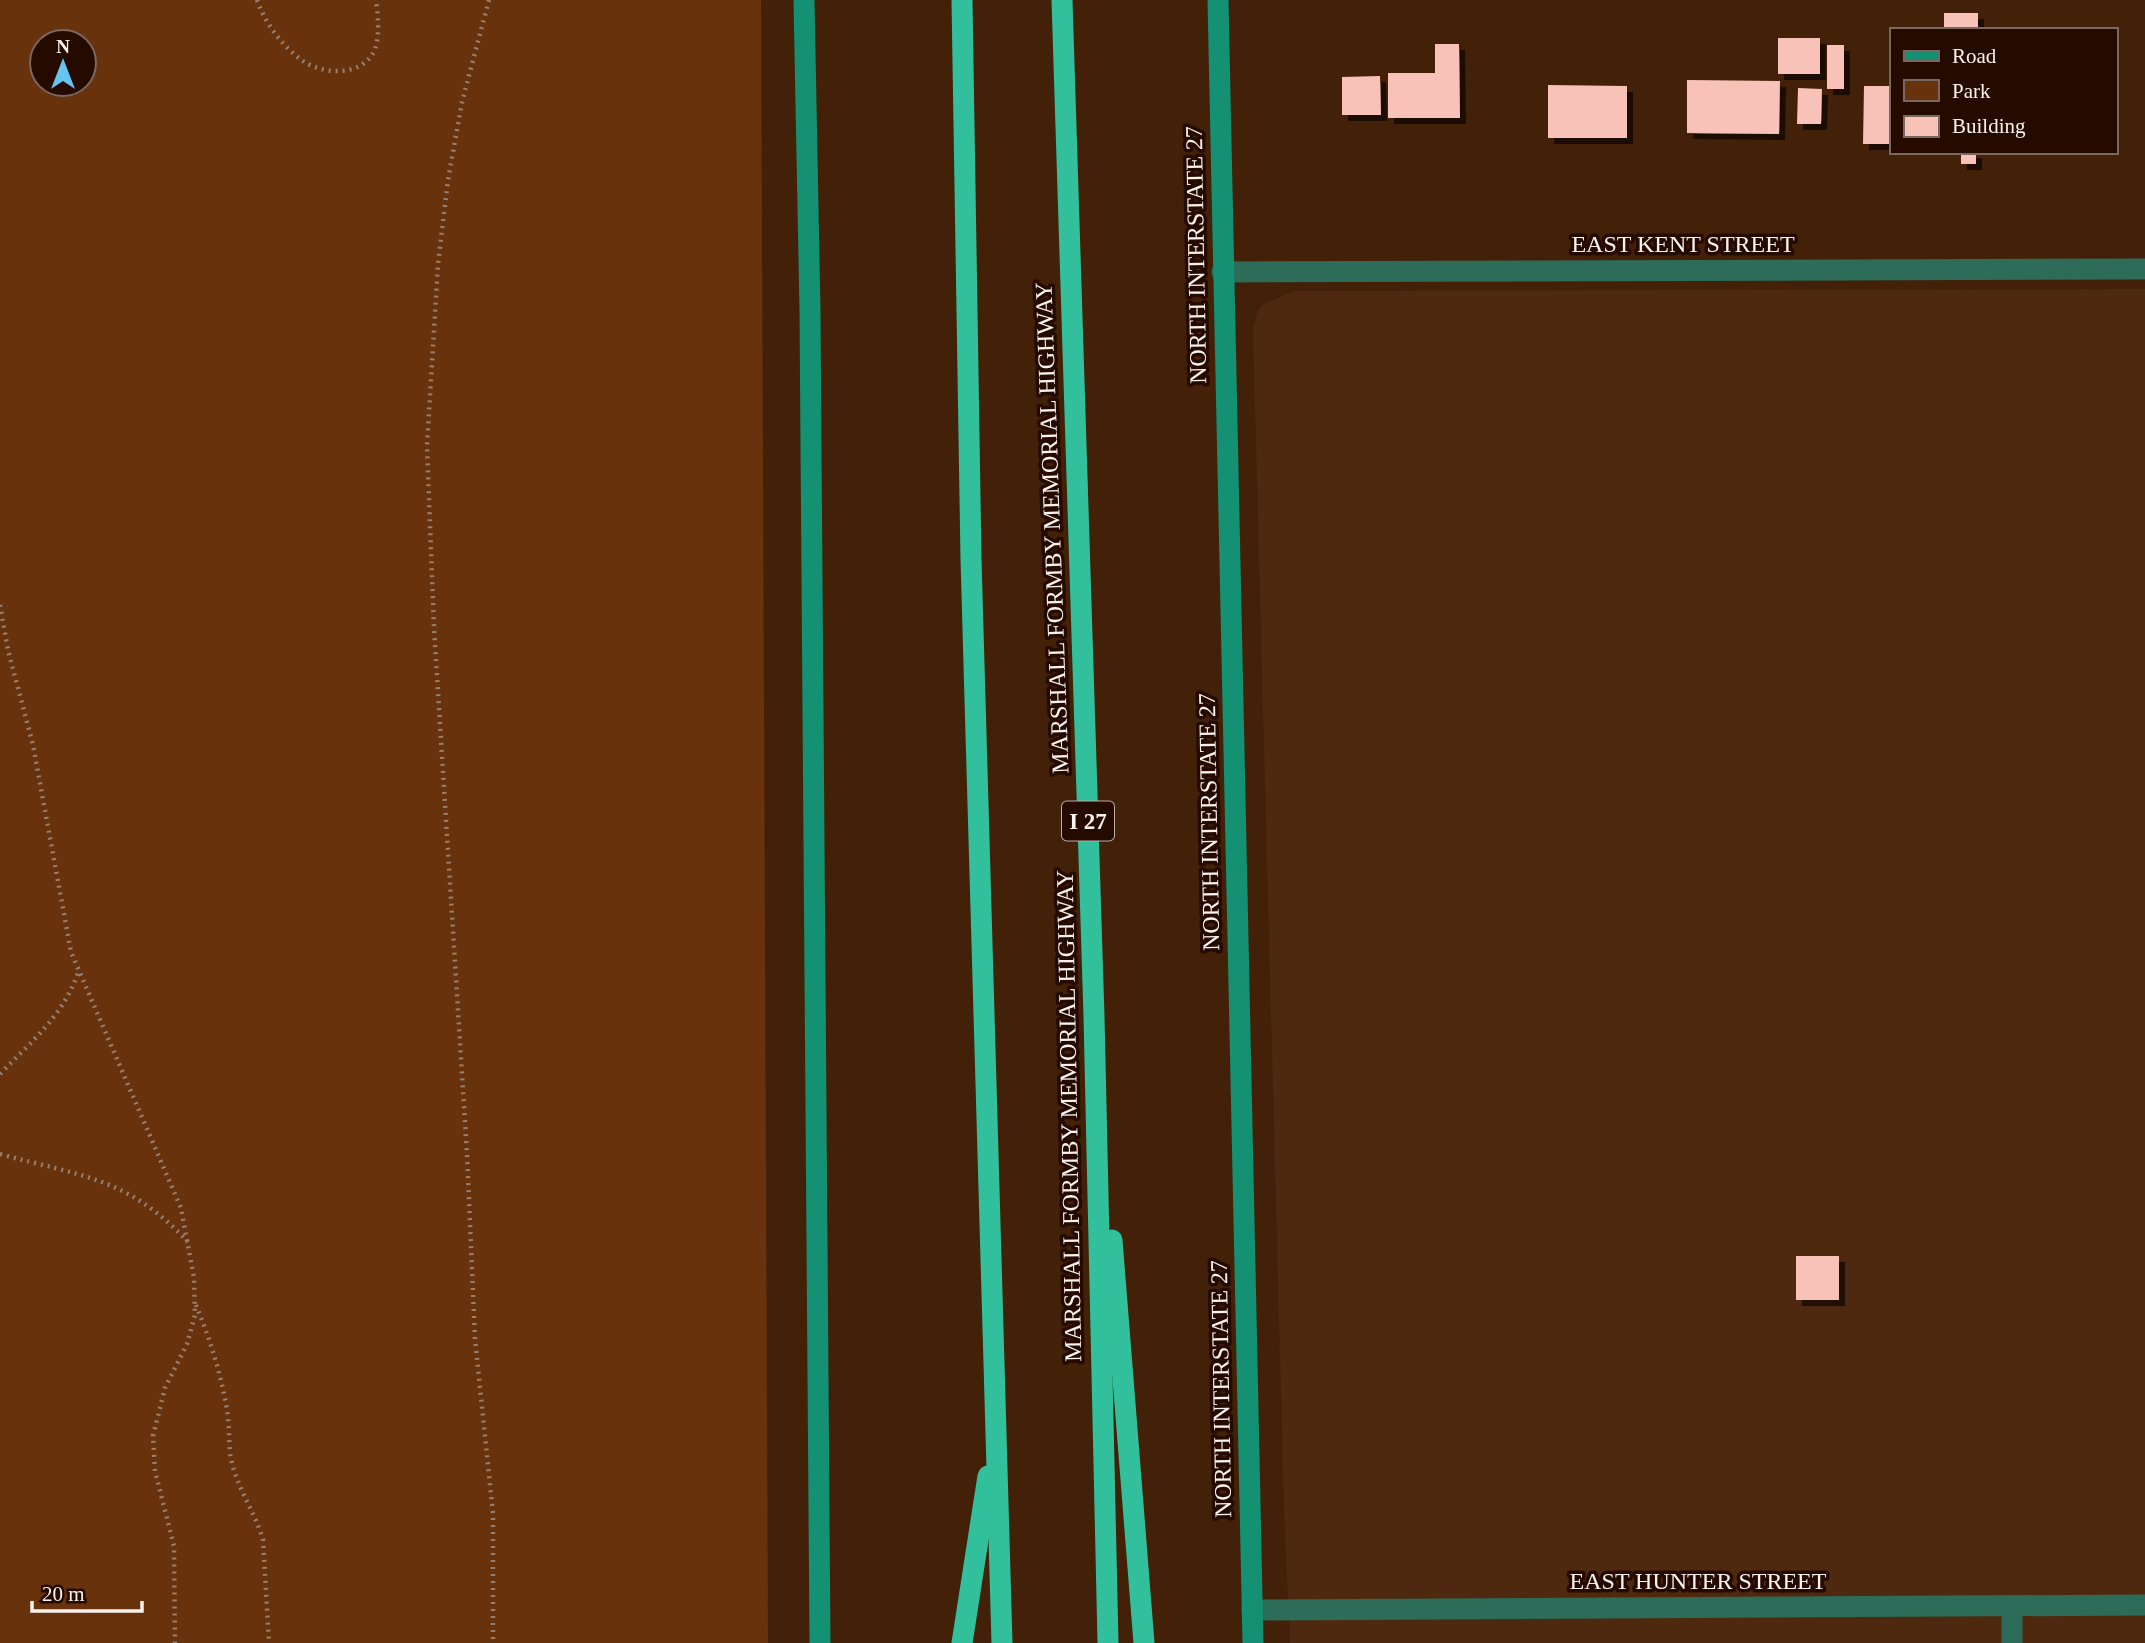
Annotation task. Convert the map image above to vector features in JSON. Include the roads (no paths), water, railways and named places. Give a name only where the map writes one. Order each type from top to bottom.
[{"type":"highway","points":[[962,0],[971,545],[1002,1643]]},
{"type":"highway","name":"MARSHALL FORMBY MEMORIAL HIGHWAY","points":[[1062,0],[1094,1016],[1108,1643]]},
{"type":"highway","points":[[1094,1016],[1144,1643]]},
{"type":"highway","points":[[962,1643],[996,1422]]},
{"type":"main road","points":[[804,0],[810,311],[820,1643]]},
{"type":"main road","name":"NORTH INTERSTATE 27","points":[[1218,0],[1253,1643]]},
{"type":"street","name":"EAST KENT STREET","points":[[1222,272],[2145,269]]},
{"type":"street","name":"EAST HUNTER STREET","points":[[1252,1610],[2145,1605]]},
{"type":"street","points":[[2012,1606],[2012,1643]]}]
